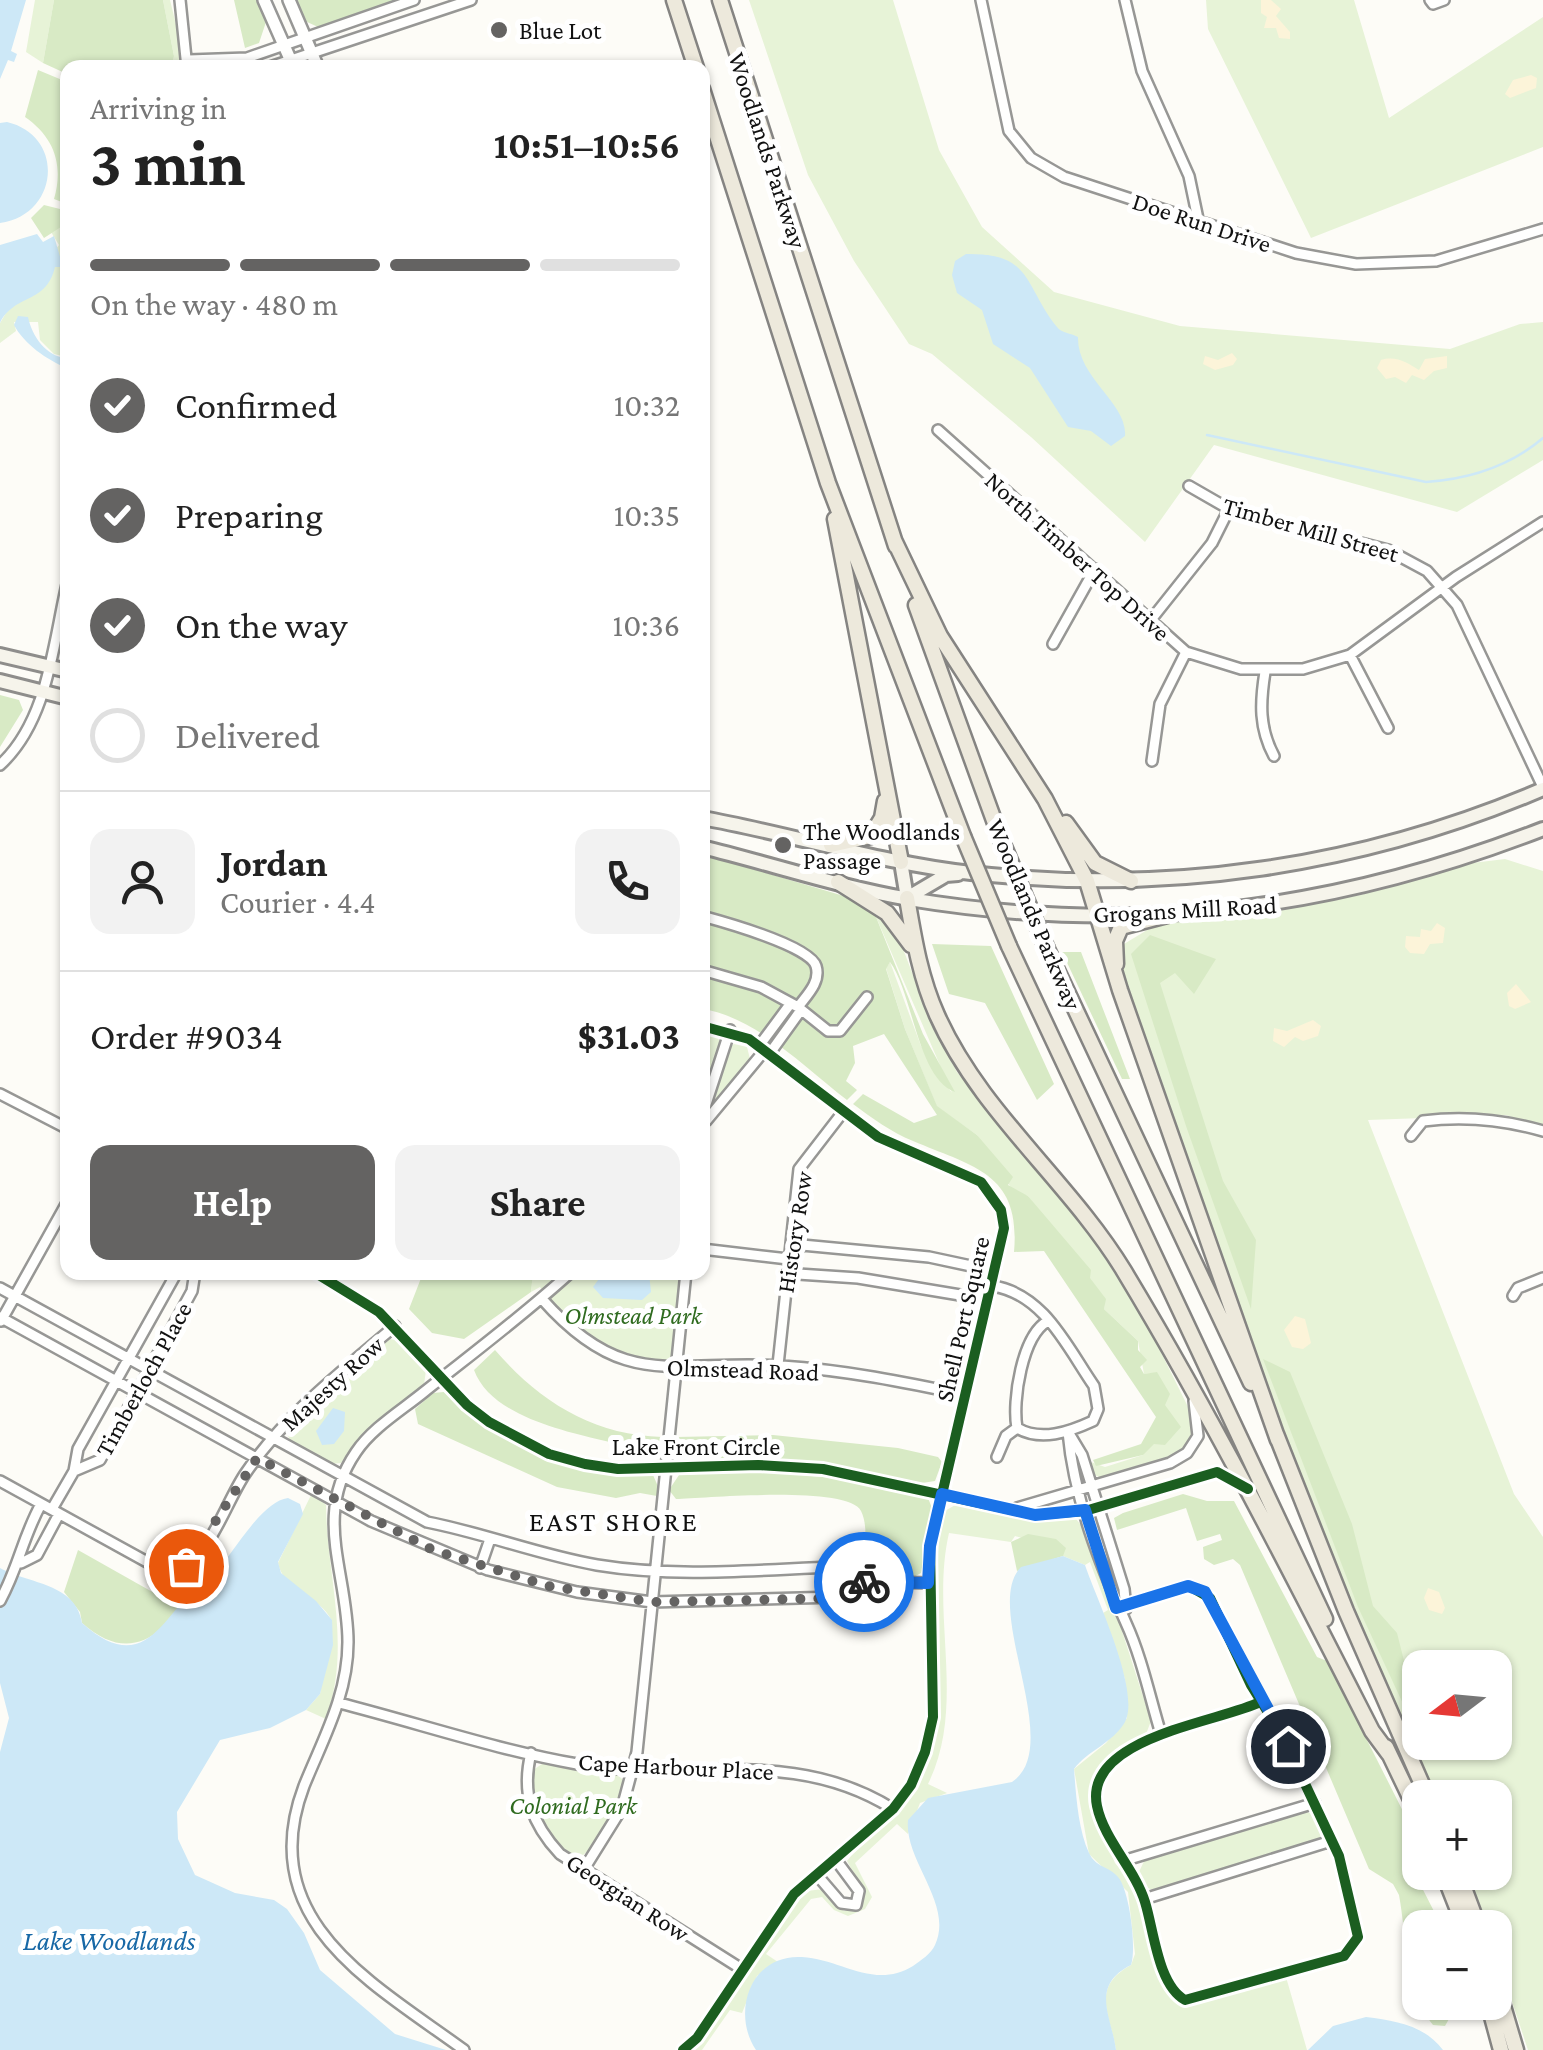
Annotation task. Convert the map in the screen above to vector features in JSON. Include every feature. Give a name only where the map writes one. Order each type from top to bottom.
[{"type":"main road","name":"Woodlands Parkway","points":[[674,0],[693,60]]},
{"type":"main road","name":"Woodlands Parkway","points":[[720,0],[894,540],[1000,837],[1047,949],[1278,1440],[1346,1611],[1420,1780]]},
{"type":"main road","name":"Woodlands Parkway","points":[[710,114],[828,483],[1009,946],[1402,1781]]},
{"type":"main road","points":[[828,483],[916,954]]},
{"type":"main road","points":[[894,540],[940,636],[1044,799],[1087,881],[1094,914],[1278,1440]]},
{"type":"main road","points":[[0,655],[60,670]]},
{"type":"main road","points":[[0,681],[60,696]]},
{"type":"main road","name":"Grogans Mill Road","points":[[710,820],[901,862],[971,873],[1131,881],[1223,876],[1369,849],[1479,816],[1543,788]]},
{"type":"main road","points":[[830,845],[861,841],[878,830],[888,790]]},
{"type":"main road","points":[[1044,799],[1095,864],[1131,881]]},
{"type":"main road","name":"Grogans Mill Road","points":[[710,849],[907,898],[1094,914],[1166,915],[1294,902],[1358,889],[1430,870],[1543,829]]},
{"type":"main road","points":[[907,898],[946,875],[971,873]]},
{"type":"main road","points":[[838,882],[887,912],[903,929],[938,1017],[968,1070],[1098,1232],[1248,1489],[1372,1731],[1389,1754]]},
{"type":"main road","points":[[1120,990],[1115,941],[1122,927],[1166,915]]},
{"type":"main road","points":[[1504,2040],[1516,2050]]},
{"type":"street","points":[[180,0],[188,60]]},
{"type":"street","points":[[264,0],[291,60]]},
{"type":"street","points":[[290,0],[314,60]]},
{"type":"street","points":[[231,60],[414,0]]},
{"type":"street","points":[[299,60],[311,52],[471,0]]},
{"type":"street","name":"Doe Run Drive","points":[[981,0],[1002,115],[1031,158],[1064,177],[1296,253],[1386,265],[1459,256],[1543,229]]},
{"type":"street","points":[[1125,0],[1138,59],[1189,176],[1198,219]]},
{"type":"street","name":"North Timber Top Drive","points":[[938,430],[1186,652],[1266,672],[1303,669],[1350,655],[1443,586],[1542,524]]},
{"type":"street","name":"Timber Mill Street","points":[[1189,486],[1229,509],[1388,550],[1408,558],[1443,586],[1456,605],[1543,788]]},
{"type":"street","points":[[1150,621],[1212,544],[1229,509]]},
{"type":"street","points":[[1053,644],[1095,568]]},
{"type":"street","points":[[0,765],[29,728],[42,692],[60,614]]},
{"type":"street","points":[[1152,761],[1160,704],[1186,652]]},
{"type":"street","points":[[1350,655],[1388,728]]},
{"type":"street","points":[[1266,672],[1261,714],[1264,736],[1274,756]]},
{"type":"street","points":[[710,919],[813,958],[818,970],[816,983],[710,1116]]},
{"type":"street","points":[[710,972],[761,987],[834,1034],[840,1032],[867,997]]},
{"type":"street","name":"Shell Port Square","points":[[683,2050],[715,2012],[740,1968],[794,1894],[893,1809],[911,1785],[933,1717],[930,1546],[1004,1228],[992,1195],[966,1173],[878,1137],[765,1050],[730,1030],[710,1027]]},
{"type":"street","points":[[710,1092],[730,1030]]},
{"type":"street","points":[[1,1096],[60,1125]]},
{"type":"street","name":"History Row","points":[[778,1366],[799,1170],[843,1112]]},
{"type":"street","points":[[1411,1136],[1423,1121],[1442,1118],[1519,1124],[1543,1131]]},
{"type":"street","points":[[60,1215],[1,1320],[409,1539],[480,1568],[548,1586],[652,1602],[838,1598],[860,1582],[928,1583]]},
{"type":"street","points":[[788,1259],[802,1245],[930,1257],[985,1269],[993,1286],[1022,1295],[1048,1321],[1099,1397],[1093,1420],[1068,1432],[1035,1435],[1017,1428]]},
{"type":"street","points":[[710,1250],[788,1259],[798,1274],[893,1282],[978,1298],[993,1286]]},
{"type":"street","points":[[1513,1296],[1518,1288],[1543,1278]]},
{"type":"street","name":"Timberloch Place","points":[[21,1563],[36,1556],[45,1541],[74,1471],[78,1450],[172,1280]]},
{"type":"street","name":"Timberloch Place","points":[[74,1471],[98,1462],[192,1292],[194,1280]]},
{"type":"street","name":"Lake Front Circle","points":[[328,1280],[360,1298],[395,1326],[489,1422],[550,1454],[618,1469],[823,1468],[1035,1515],[1099,1507],[1218,1472],[1248,1489]]},
{"type":"street","points":[[464,2050],[349,1967],[322,1937],[304,1906],[294,1853],[296,1810],[338,1703],[348,1642],[332,1545],[334,1499],[342,1476],[365,1441],[562,1280]]},
{"type":"street","points":[[584,1869],[622,1808],[634,1768],[685,1280]]},
{"type":"street","points":[[0,1288],[427,1522],[451,1525],[490,1540],[568,1560],[655,1571],[834,1567],[848,1570],[860,1582]]},
{"type":"street","name":"Olmstead Road","points":[[542,1299],[562,1322],[608,1356],[636,1365],[778,1366],[896,1380],[965,1395]]},
{"type":"street","points":[[1017,1428],[1014,1412],[1032,1336],[1048,1321]]},
{"type":"street","name":"Majesty Row","points":[[0,1482],[158,1568],[179,1569],[198,1554],[272,1438],[303,1405],[395,1326]]},
{"type":"street","name":"Lake Front Circle","points":[[1015,1508],[1093,1488],[1170,1463],[1188,1453],[1198,1436],[1194,1396]]},
{"type":"street","points":[[996,1457],[1006,1436],[1017,1428]]},
{"type":"street","points":[[1068,1432],[1082,1455],[1099,1507],[1126,1622],[1161,1734]]},
{"type":"street","points":[[1068,1432],[1085,1510],[1122,1606]]},
{"type":"street","name":"Timberloch Place","points":[[0,1601],[21,1563],[19,1547],[41,1504]]},
{"type":"street","points":[[26,1531],[45,1541]]},
{"type":"street","points":[[480,1568],[490,1540]]},
{"type":"street","points":[[1122,1606],[1188,1586],[1201,1589],[1210,1598],[1332,1841],[1358,1937],[1344,1956],[1194,2001],[1172,1990],[1144,1899],[1097,1807],[1098,1787],[1106,1771],[1138,1742],[1260,1702]]},
{"type":"street","name":"Cape Harbour Place","points":[[338,1703],[579,1764],[634,1768],[746,1766],[788,1772],[867,1793],[893,1809]]},
{"type":"street","name":"Georgian Row","points":[[531,1752],[526,1792],[542,1835],[584,1869],[740,1968]]},
{"type":"street","points":[[1126,1860],[1315,1803]]},
{"type":"street","points":[[1144,1899],[1332,1841]]},
{"type":"street","points":[[817,1876],[840,1903],[856,1905],[859,1891],[836,1860]]},
{"type":"green space","points":[[35,0],[54,0],[43,63],[26,52]]},
{"type":"green space","points":[[54,0],[163,0],[173,60],[60,60],[60,71],[43,63]]},
{"type":"green space","points":[[163,0],[170,0],[181,45],[180,60],[173,60]]},
{"type":"green space","points":[[234,0],[256,0],[266,22],[259,43],[245,48]]},
{"type":"green space","points":[[294,0],[406,0],[318,27],[305,21]]},
{"type":"green space","points":[[749,0],[893,0],[939,150],[982,227],[1054,292],[1180,326],[1450,349],[1520,324],[1543,322],[1543,460],[1457,512],[1214,445],[1145,542],[1031,437],[932,354],[909,344],[854,261],[808,175]]},
{"type":"green space","points":[[1206,0],[1354,0],[1389,118],[1543,17],[1543,147],[1311,238],[1208,29]]},
{"type":"green space","points":[[38,70],[60,79],[60,201],[54,199],[58,175],[50,143],[25,117]]},
{"type":"green space","points":[[44,205],[60,209],[60,228],[44,238],[31,218]]},
{"type":"green space","points":[[60,225],[60,355],[40,340],[38,322],[14,322],[16,331],[0,343],[0,323],[6,313],[59,245],[51,232]]},
{"type":"green space","points":[[0,695],[19,700],[23,710],[0,747]]},
{"type":"green space","points":[[710,856],[854,899],[878,911],[876,917],[923,1034],[955,1092],[942,1084],[932,1070],[890,962],[886,969],[905,1029],[937,1106],[977,1135],[1013,1177],[1008,1185],[1028,1196],[1091,1270],[1090,1278],[1106,1299],[1104,1309],[1138,1341],[1138,1350],[1147,1360],[1140,1367],[1144,1374],[1157,1372],[1170,1394],[1165,1405],[1181,1427],[1165,1445],[1154,1444],[1143,1455],[1096,1466],[1093,1460],[1141,1444],[1156,1417],[1044,1251],[1014,1252],[1010,1205],[1001,1189],[974,1167],[897,1133],[853,1104],[863,1094],[914,1123],[937,1115],[884,1034],[853,1046],[855,1063],[846,1081],[857,1090],[847,1100],[761,1033],[710,1011]]},
{"type":"green space","points":[[1505,859],[1543,871],[1543,1128],[1506,1115],[1368,1120],[1514,1494],[1543,1537],[1543,2050],[1528,2050],[1512,2002],[1512,1910],[1481,1910],[1474,1890],[1512,1890],[1512,1780],[1426,1780],[1417,1760],[1512,1760],[1512,1650],[1402,1650],[1402,1726],[1276,1421],[1123,977],[1124,944],[1162,921],[1212,919],[1361,895],[1464,864]]},
{"type":"green space","points":[[878,911],[900,941],[934,1030],[957,1072],[1086,1228],[1150,1330],[1193,1417],[1192,1438],[1177,1456],[1104,1479],[1092,1474],[1088,1461],[1105,1467],[1143,1455],[1165,1405],[1157,1373],[1144,1374],[1138,1341],[1104,1309],[1105,1299],[1028,1196],[1013,1191],[977,1135],[937,1107],[905,1029],[886,968],[890,962],[921,1046],[952,1093],[876,917]]},
{"type":"green space","points":[[1150,935],[1216,959],[1194,994],[1175,973],[1160,983],[1223,1181],[1256,1240],[1251,1309],[1131,954]]},
{"type":"green space","points":[[932,944],[991,946],[1054,1084],[1037,1100],[985,1003],[949,994]]},
{"type":"green space","points":[[1062,952],[1081,952],[1130,1079],[1122,1079]]},
{"type":"green space","points":[[710,1033],[720,1042],[710,1080]]},
{"type":"green space","points":[[729,1047],[747,1047],[750,1059],[714,1103]]},
{"type":"green space","points":[[420,1280],[532,1280],[531,1292],[464,1339],[432,1333],[409,1309]]},
{"type":"green space","name":"Olmstead Park","points":[[532,1280],[681,1280],[672,1358],[657,1365],[620,1356],[581,1329],[540,1287],[531,1292]]},
{"type":"green space","points":[[390,1339],[403,1342],[426,1370],[424,1385],[368,1431],[341,1463],[330,1464],[291,1443],[287,1433],[292,1423]]},
{"type":"green space","points":[[495,1350],[530,1385],[569,1412],[613,1430],[662,1437],[663,1449],[584,1436],[510,1409],[482,1385],[474,1370]]},
{"type":"green space","points":[[1263,1359],[1290,1372],[1352,1524],[1373,1606],[1397,1633],[1402,1653],[1402,1702],[1358,1607]]},
{"type":"green space","points":[[444,1392],[500,1432],[539,1453],[605,1473],[653,1475],[660,1491],[657,1496],[640,1493],[616,1498],[557,1487],[418,1424],[415,1409],[433,1393]]},
{"type":"green space","points":[[773,1435],[898,1448],[938,1457],[942,1462],[935,1481],[922,1483],[824,1463],[687,1462],[676,1457],[676,1437]]},
{"type":"green space","points":[[756,1471],[856,1480],[928,1498],[932,1508],[921,1573],[912,1578],[866,1574],[864,1518],[851,1503],[805,1496],[676,1499],[669,1490],[679,1475]]},
{"type":"green space","points":[[312,1493],[326,1505],[338,1638],[334,1692],[326,1719],[306,1710],[320,1694],[332,1621],[319,1605],[287,1581],[278,1563]]},
{"type":"green space","points":[[1183,1494],[1207,1501],[1234,1501],[1317,1657],[1327,1661],[1402,1809],[1402,1890],[1423,1890],[1433,1910],[1402,1910],[1402,1918],[1393,1884],[1369,1869],[1240,1565],[1233,1559],[1214,1565],[1204,1559],[1203,1547],[1222,1540],[1220,1534],[1197,1541],[1186,1508],[1117,1530],[1114,1518]]},
{"type":"green space","points":[[957,1504],[1026,1519],[1076,1519],[1092,1538],[1151,1721],[1146,1734],[1095,1778],[1092,1806],[1115,1863],[1132,1883],[1165,1983],[1178,2001],[1197,2003],[1286,1977],[1307,2050],[1116,2050],[1106,1993],[1118,1974],[1131,1965],[1135,1954],[1128,1892],[1089,1854],[1074,1769],[1106,1743],[1127,1718],[1125,1679],[1103,1613],[1108,1610],[1090,1562],[1085,1565],[1063,1556],[1063,1550],[1015,1536],[1011,1542],[949,1533],[943,1596],[945,1723],[928,1784],[947,1793],[920,1803],[908,1834],[897,1824],[855,1863],[872,1897],[865,1909],[848,1916],[834,1910],[822,1897],[811,1899],[766,1954],[778,1962],[757,1976],[742,2013],[730,2010],[702,2050],[693,2050],[767,1938],[807,1891],[823,1889],[844,1911],[861,1905],[862,1888],[847,1861],[909,1799],[929,1759],[939,1691],[939,1546],[943,1512]]},
{"type":"green space","points":[[1028,1534],[1056,1539],[1066,1548],[1063,1556],[1017,1571],[1011,1542]]},
{"type":"green space","points":[[78,1550],[156,1594],[181,1590],[190,1595],[155,1634],[129,1643],[114,1642],[82,1623],[80,1612],[64,1592]]},
{"type":"green space","name":"Colonial Park","points":[[545,1762],[616,1773],[622,1779],[620,1799],[610,1821],[582,1856],[557,1847],[542,1825],[534,1796],[533,1770]]},
{"type":"green space","points":[[1303,1811],[1314,1814],[1322,1830],[1319,1840],[1156,1891],[1145,1887],[1139,1872],[1145,1859]]},
{"type":"green space","points":[[1430,2020],[1448,2020],[1445,2026],[1433,2025]]},
{"type":"sand","points":[[1261,0],[1271,0],[1281,9],[1276,16],[1290,32],[1290,39],[1279,38],[1276,28],[1264,28],[1267,17],[1261,13]]},
{"type":"sand","points":[[1531,75],[1537,78],[1536,88],[1510,98],[1505,94],[1513,80]]},
{"type":"sand","points":[[1232,353],[1237,359],[1233,365],[1215,370],[1203,364],[1205,356],[1218,360]]},
{"type":"sand","points":[[1447,356],[1447,368],[1434,371],[1424,380],[1412,375],[1406,383],[1395,377],[1386,379],[1377,368],[1381,360],[1392,358],[1419,370],[1425,359]]},
{"type":"sand","points":[[1437,923],[1445,928],[1443,943],[1430,944],[1424,954],[1410,953],[1405,947],[1406,936],[1420,937],[1421,929],[1431,931]]},
{"type":"sand","points":[[1516,984],[1531,1002],[1515,1009],[1509,1006],[1507,993]]},
{"type":"sand","points":[[1313,1020],[1321,1026],[1318,1036],[1303,1041],[1295,1037],[1284,1047],[1273,1041],[1274,1028],[1287,1031]]},
{"type":"sand","points":[[1295,1316],[1305,1319],[1311,1343],[1303,1349],[1292,1347],[1284,1330]]},
{"type":"sand","points":[[1428,1588],[1439,1592],[1445,1608],[1442,1614],[1429,1610],[1424,1598]]},
{"type":"water","points":[[0,0],[26,0],[11,51],[17,54],[14,62],[8,60],[0,79]]},
{"type":"water","points":[[0,123],[26,130],[39,143],[48,175],[34,206],[20,217],[0,223]]},
{"type":"water","points":[[37,234],[43,242],[54,236],[60,267],[55,267],[45,288],[14,307],[0,323],[0,245]]},
{"type":"water","points":[[966,254],[1004,259],[1024,274],[1057,327],[1078,337],[1085,365],[1119,412],[1125,436],[1111,446],[1091,431],[1068,427],[1030,368],[993,344],[982,310],[957,293],[952,275],[955,261]]},
{"type":"water","points":[[18,316],[28,317],[37,338],[46,350],[60,357],[60,364],[24,339],[14,325]]},
{"type":"water","points":[[598,1280],[650,1280],[651,1292],[642,1300],[603,1298],[593,1287]]},
{"type":"water","points":[[333,1408],[345,1412],[344,1431],[334,1444],[322,1445],[316,1431]]},
{"type":"water","name":"Lake Woodlands","points":[[288,1498],[300,1504],[303,1514],[278,1562],[281,1573],[316,1601],[332,1620],[333,1645],[320,1694],[306,1710],[270,1728],[220,1740],[177,1812],[178,1839],[195,1875],[235,1893],[274,1900],[287,1909],[304,1933],[320,1970],[395,2034],[446,2050],[0,2050],[0,1752],[9,1718],[0,1683],[0,1568],[61,1592],[78,1610],[82,1623],[102,1638],[119,1645],[133,1645],[158,1630],[195,1587],[213,1575],[268,1509]]},
{"type":"water","points":[[1063,1556],[1085,1565],[1115,1644],[1127,1689],[1125,1722],[1074,1769],[1085,1844],[1095,1862],[1122,1883],[1131,1919],[1131,1965],[1110,1982],[1107,1992],[1116,2050],[756,2050],[745,2019],[746,2004],[758,1975],[769,1965],[802,1957],[885,1975],[913,1966],[933,1948],[939,1930],[938,1914],[913,1851],[908,1820],[928,1798],[1012,1782],[1026,1764],[1031,1739],[1010,1612],[1011,1586],[1021,1567]]},
{"type":"water","points":[[1366,2017],[1418,2030],[1443,2050],[1308,2050],[1333,2026]]},
{"type":"waterway","points":[[1207,435],[1426,482],[1488,469],[1543,438]]},
{"type":"cycle path","points":[[683,2050],[697,2038],[794,1894],[893,1809],[911,1785],[925,1752],[933,1717],[930,1546],[1004,1228],[1001,1210],[981,1182],[878,1137],[749,1039],[710,1028]]},
{"type":"cycle path","points":[[327,1280],[379,1312],[467,1405],[489,1422],[549,1454],[585,1464],[618,1469],[758,1465],[823,1469],[1035,1515],[1085,1511],[1217,1472],[1248,1489]]},
{"type":"cycle path","points":[[1117,1608],[1189,1586],[1210,1598],[1251,1685],[1282,1735],[1339,1856],[1358,1937],[1344,1956],[1185,2000],[1176,1993],[1163,1970],[1145,1902],[1101,1819],[1098,1783],[1111,1763],[1132,1748],[1260,1702]]},
{"type":"way so far","points":[[186,1566],[198,1554],[236,1486],[257,1458],[433,1550],[502,1575],[548,1586],[652,1602],[838,1598],[864,1582]]},
{"type":"place","name":"Blue Lot","points":[[499,30]]},
{"type":"place","name":"The Woodlands Passage","points":[[783,845]]},
{"type":"district","name":"EAST SHORE","points":[[614,1521]]},
{"type":"route","points":[[864,1582],[928,1583],[930,1546],[942,1494],[1035,1515],[1085,1510],[1116,1608],[1188,1586],[1205,1592],[1260,1702],[1288,1746]]}]
